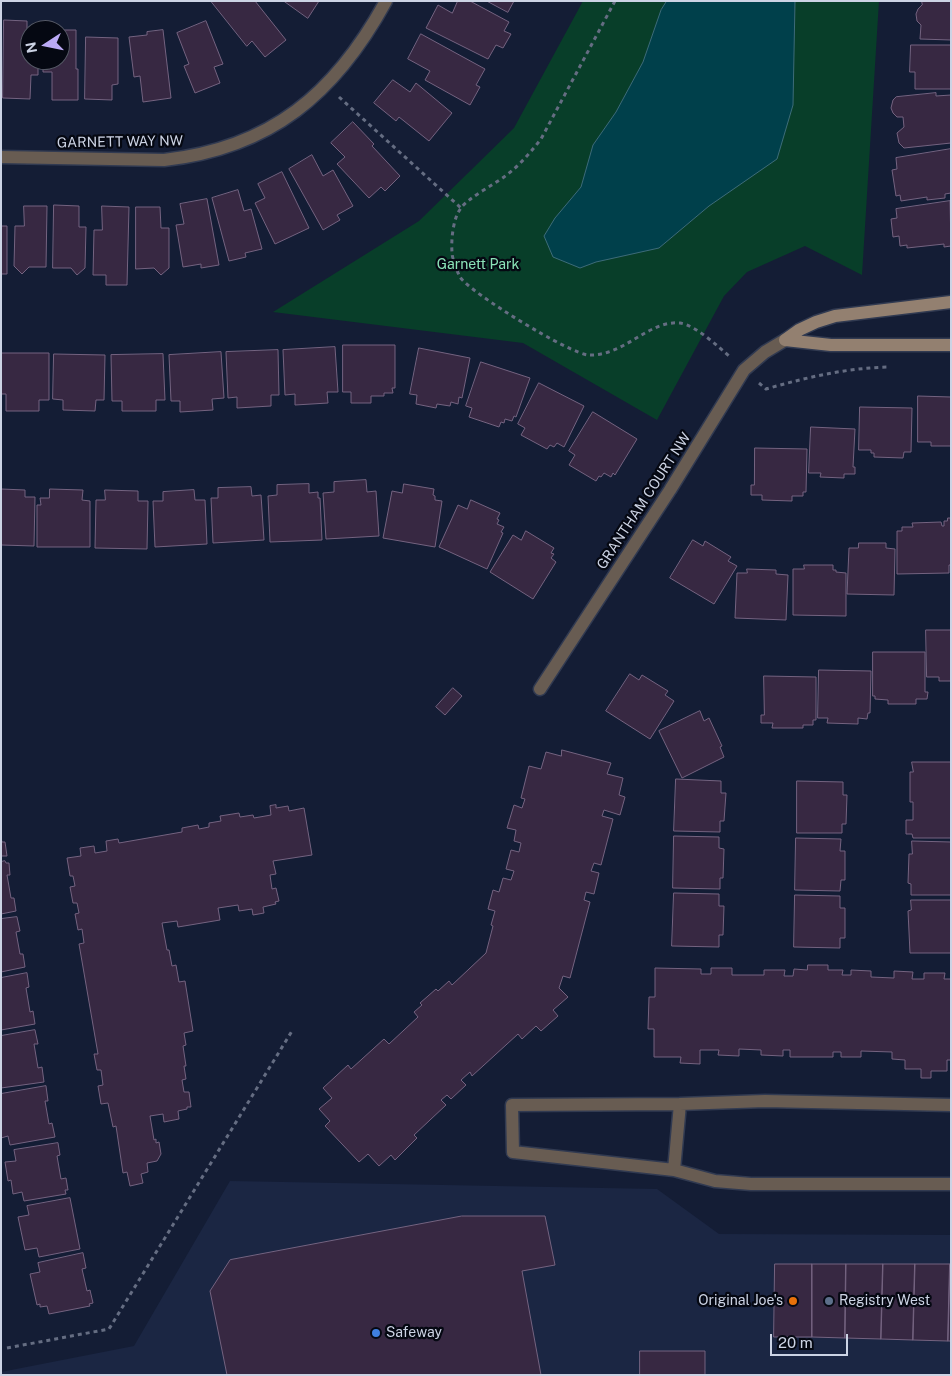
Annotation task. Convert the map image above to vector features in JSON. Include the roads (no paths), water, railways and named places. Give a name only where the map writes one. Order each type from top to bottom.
[{"type":"street","name":"GARNETT WAY NW","points":[[1,157],[136,160],[190,157],[230,145],[283,121],[326,85],[356,50],[386,1]]},
{"type":"street","name":"GRANTHAM COURT NW","points":[[540,689],[670,490],[744,370],[765,352],[799,330],[816,322],[835,316],[951,302]]},
{"type":"street","points":[[786,340],[831,345],[951,345]]},
{"type":"street","points":[[951,1105],[765,1101],[680,1104],[512,1105],[513,1152],[674,1170],[715,1180],[752,1184],[951,1184]]},
{"type":"street","points":[[674,1170],[680,1104]]},
{"type":"place","name":"Original Joe's","points":[[793,1301]]},
{"type":"place","name":"Registry West","points":[[829,1301]]},
{"type":"place","name":"Safeway","points":[[376,1333]]},
{"type":"park label","name":"Garnett Park","points":[[478,265]]}]
